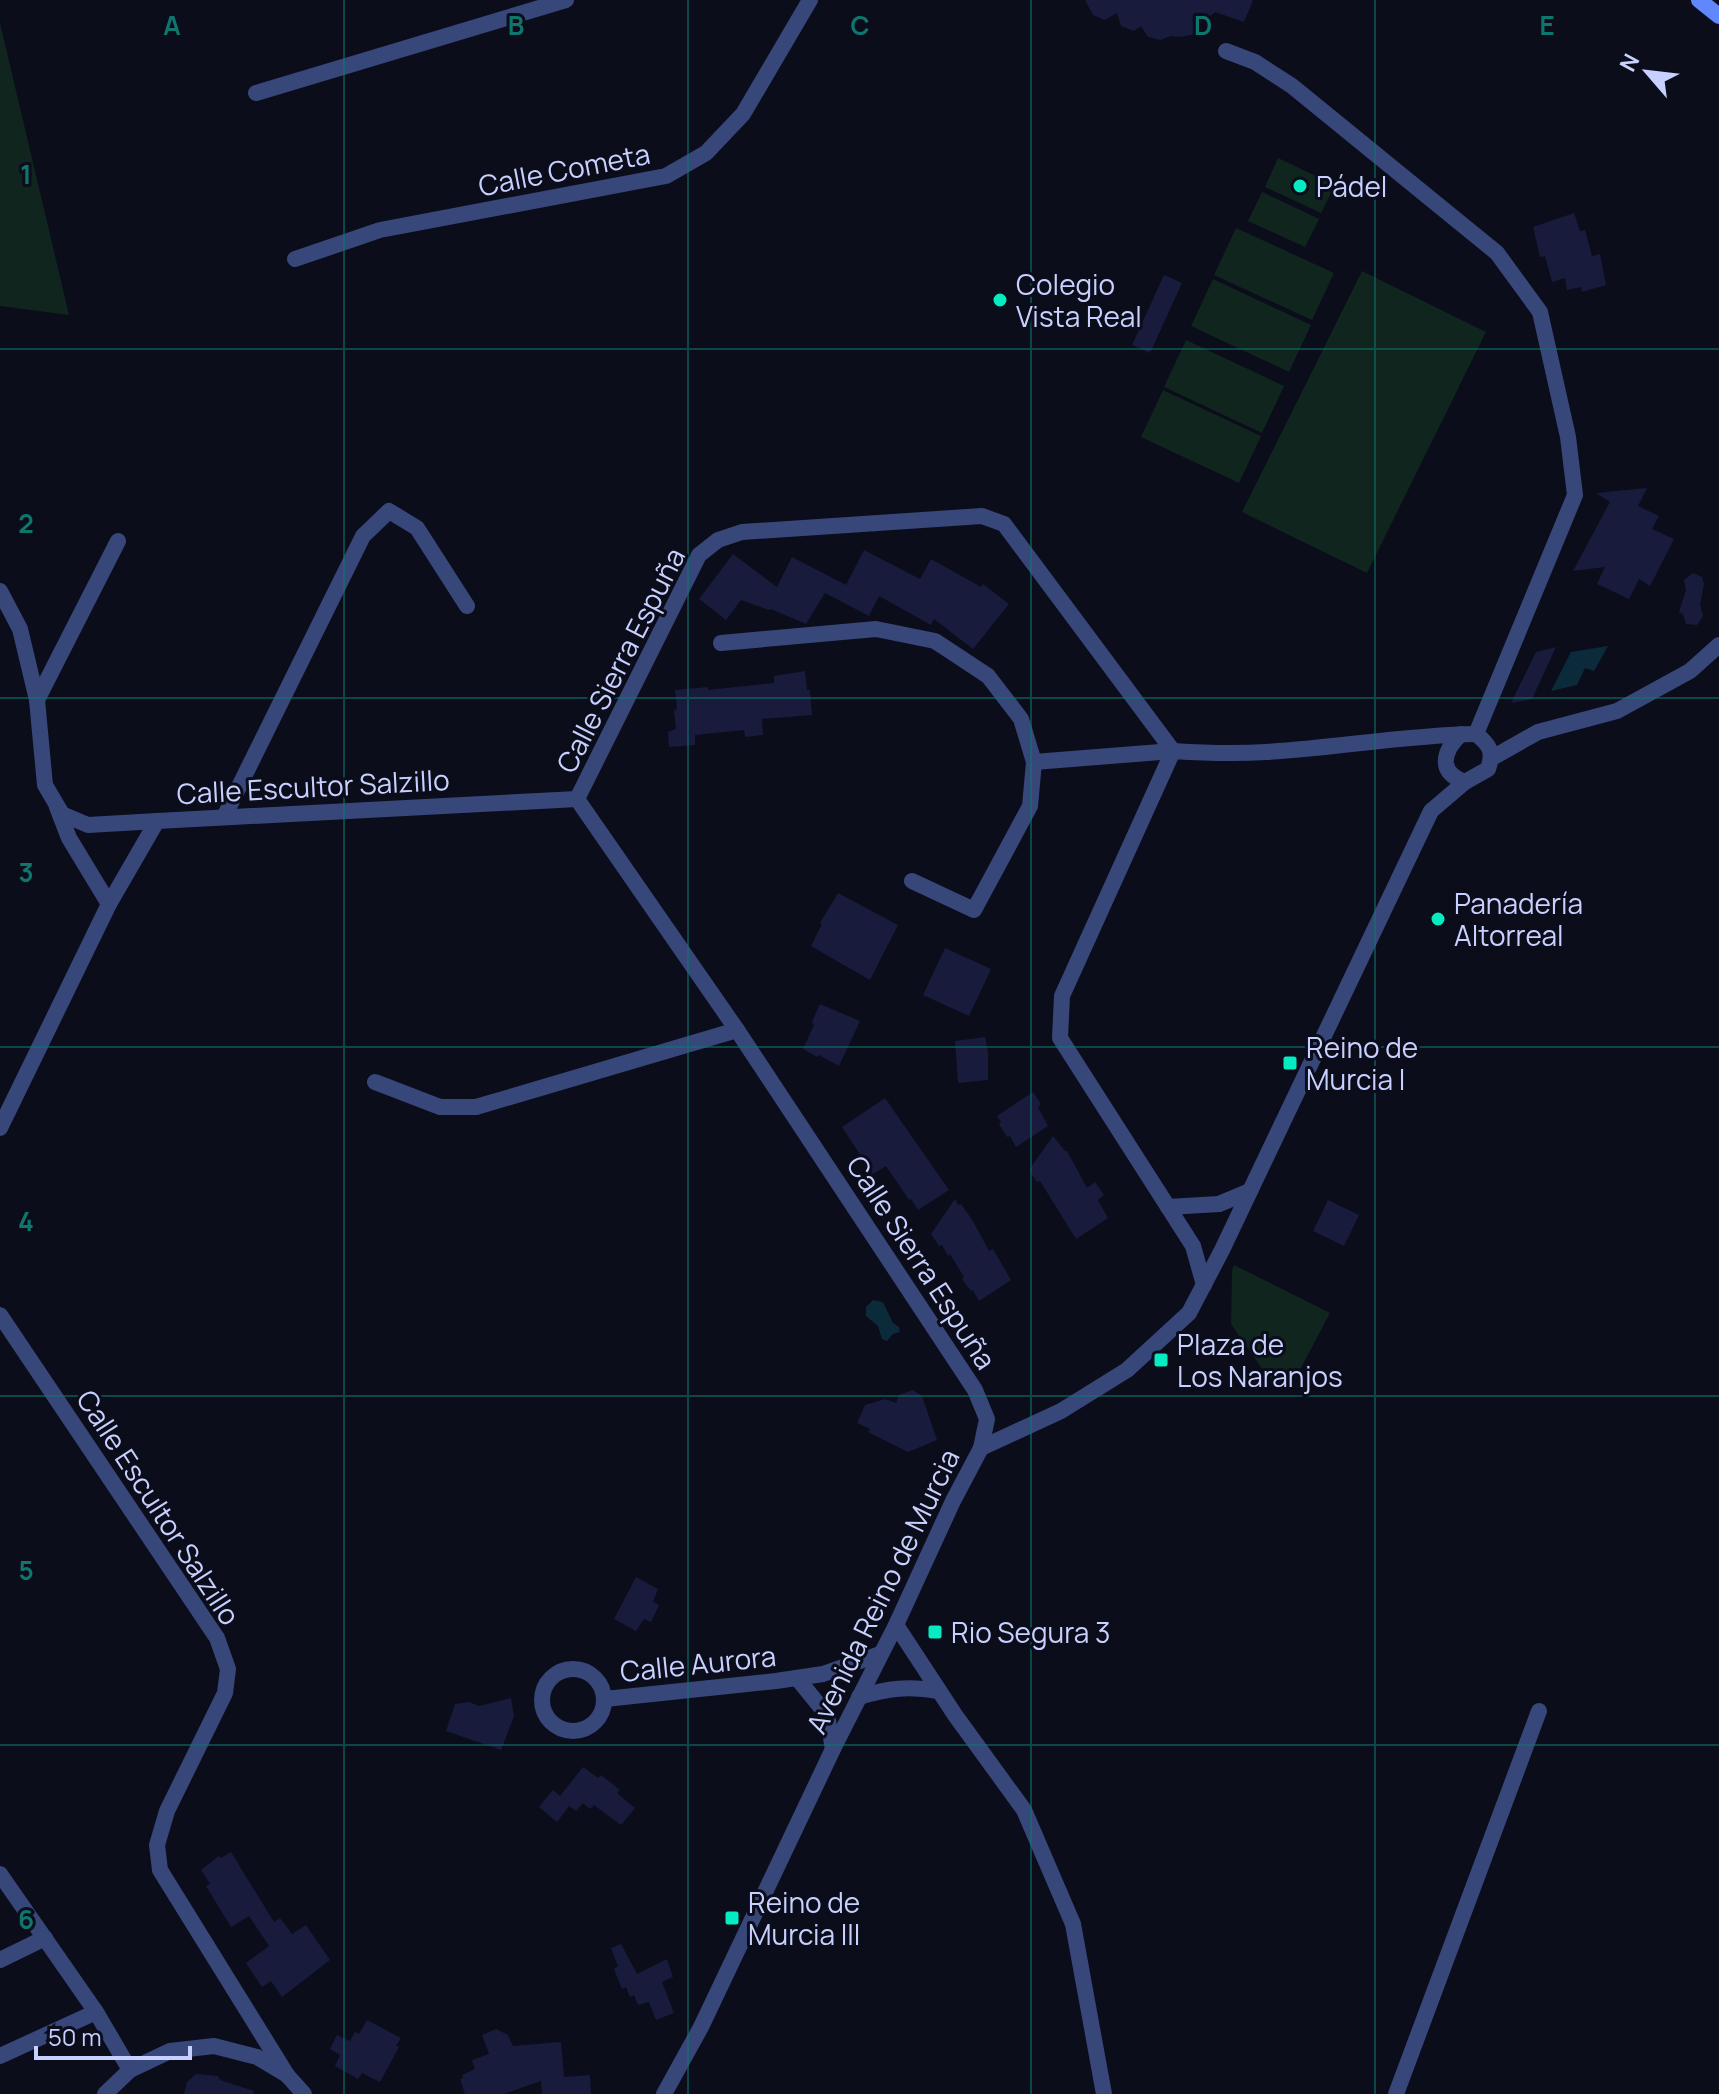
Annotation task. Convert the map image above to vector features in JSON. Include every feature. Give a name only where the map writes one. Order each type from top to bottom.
[{"type":"street","points":[[256,93],[566,0]]},
{"type":"street","name":"Calle Cometa","points":[[295,259],[380,230],[666,176],[706,153],[743,114],[810,0]]},
{"type":"street","points":[[1699,0],[1719,16]]},
{"type":"street","name":"Avenida Reino de Murcia","points":[[664,2094],[701,2027],[981,1448],[1061,1411],[1127,1370],[1189,1313],[1431,811],[1447,771],[1445,759],[1454,740],[1469,734],[1575,495],[1568,437],[1540,312],[1497,253],[1292,86],[1255,62],[1226,51]]},
{"type":"street","points":[[224,817],[363,536],[389,511],[417,528],[467,606]]},
{"type":"street","name":"Calle Sierra Espuña","points":[[981,1448],[987,1419],[975,1390],[737,1030],[577,799],[699,555],[718,540],[742,532],[982,516],[1004,524],[1173,751]]},
{"type":"street","points":[[37,700],[118,541]]},
{"type":"street","points":[[0,591],[20,629],[37,700],[45,785],[69,838],[109,904]]},
{"type":"street","points":[[721,643],[876,629],[935,641],[988,676],[1021,719],[1034,762],[1030,806],[974,910],[912,881]]},
{"type":"street","name":"Avenida Reino de Murcia","points":[[1431,811],[1465,782],[1488,769],[1492,758],[1538,732],[1617,711],[1690,671],[1716,652]]},
{"type":"street","points":[[1034,762],[1173,751],[1267,752],[1469,734],[1488,743],[1492,758]]},
{"type":"street","points":[[1173,751],[1062,996],[1060,1038],[1193,1246],[1204,1285]]},
{"type":"street","points":[[1447,771],[1465,782]]},
{"type":"street","name":"Calle Escultor Salzillo","points":[[0,1128],[109,904],[157,821],[577,799]]},
{"type":"street","points":[[54,802],[62,814],[88,825],[157,821]]},
{"type":"street","points":[[375,1082],[440,1107],[476,1107],[737,1030]]},
{"type":"street","points":[[1168,1207],[1219,1204],[1250,1191]]},
{"type":"street","name":"Calle Escultor Salzillo","points":[[0,1315],[217,1638],[228,1669],[225,1693],[167,1811],[157,1845],[160,1870],[287,2075]]},
{"type":"street","points":[[896,1625],[1024,1810],[1073,1924],[1104,2094]]},
{"type":"street","name":"Calle Aurora","points":[[605,1699],[823,1674],[880,1654]]},
{"type":"street","name":"Calle Aurora","points":[[797,1678],[827,1715],[833,1749]]},
{"type":"street","points":[[859,1697],[887,1688],[917,1687],[939,1691]]},
{"type":"street","points":[[1396,2094],[1539,1711]]},
{"type":"street","points":[[0,1874],[96,2012],[130,2070]]},
{"type":"street","points":[[0,1960],[45,1938]]},
{"type":"street","points":[[0,2056],[96,2012]]},
{"type":"street","points":[[105,2094],[130,2070],[170,2051],[214,2046],[257,2057],[287,2075],[304,2094]]},
{"type":"green space","points":[[0,23],[69,315],[0,306]]},
{"type":"green space","name":"Pádel","points":[[1278,158],[1335,185],[1321,213],[1265,187]]},
{"type":"green space","name":"Pádel","points":[[1262,192],[1319,219],[1305,247],[1248,221]]},
{"type":"green space","points":[[1236,228],[1334,273],[1312,320],[1214,275]]},
{"type":"green space","points":[[1362,271],[1486,332],[1367,573],[1242,512]]},
{"type":"green space","points":[[1213,279],[1311,325],[1289,372],[1191,326]]},
{"type":"green space","points":[[1186,340],[1284,386],[1262,433],[1164,387]]},
{"type":"green space","points":[[1163,390],[1261,436],[1239,483],[1141,437]]},
{"type":"green space","points":[[1234,1265],[1330,1313],[1301,1368],[1281,1381],[1265,1373],[1231,1324]]},
{"type":"water","points":[[1608,646],[1594,671],[1585,668],[1577,685],[1551,691],[1571,652]]},
{"type":"water","points":[[873,1300],[883,1302],[893,1323],[899,1327],[900,1332],[887,1341],[882,1339],[878,1326],[866,1316],[866,1307]]},
{"type":"building","points":[[1085,0],[1253,0],[1244,22],[1215,12],[1198,26],[1195,34],[1160,40],[1148,37],[1141,26],[1134,31],[1121,26],[1117,13],[1105,20],[1093,15]]},
{"type":"building","points":[[1574,213],[1580,231],[1585,230],[1592,256],[1600,254],[1606,285],[1582,292],[1581,287],[1567,290],[1565,278],[1552,282],[1545,256],[1540,257],[1533,227]]},
{"type":"building","points":[[1164,275],[1182,283],[1150,353],[1132,345]]},
{"type":"building","points":[[1647,488],[1638,506],[1659,516],[1652,529],[1674,539],[1650,586],[1639,579],[1629,599],[1597,584],[1605,567],[1573,571],[1610,502],[1596,493]]},
{"type":"building","points":[[864,550],[920,579],[931,559],[981,587],[983,584],[1009,604],[973,649],[934,619],[931,625],[879,596],[869,616],[825,593],[806,624],[741,600],[726,620],[699,599],[733,554],[777,587],[792,557],[846,585]]},
{"type":"building","points":[[1693,573],[1702,577],[1704,584],[1700,605],[1703,616],[1697,625],[1686,624],[1683,614],[1679,612],[1686,590],[1684,580]]},
{"type":"building","points":[[1556,647],[1532,699],[1511,703],[1536,652]]},
{"type":"building","points":[[805,671],[812,715],[762,719],[763,735],[745,737],[744,730],[695,735],[695,745],[669,747],[668,732],[676,729],[675,690],[774,683],[774,676]]},
{"type":"building","points":[[838,893],[898,925],[870,980],[811,946],[820,923]]},
{"type":"building","points":[[945,948],[991,969],[969,1016],[923,995]]},
{"type":"building","points":[[820,1004],[860,1021],[839,1066],[803,1049]]},
{"type":"building","points":[[985,1037],[988,1080],[958,1083],[955,1041]]},
{"type":"building","points":[[1033,1092],[1041,1104],[1038,1107],[1048,1126],[1016,1147],[999,1124],[1001,1122],[997,1116]]},
{"type":"building","points":[[885,1098],[949,1190],[918,1210],[886,1166],[873,1174],[842,1127]]},
{"type":"building","points":[[1053,1136],[1067,1151],[1087,1188],[1095,1182],[1104,1195],[1098,1200],[1108,1218],[1076,1239],[1040,1181],[1037,1182],[1029,1170]]},
{"type":"building","points":[[955,1199],[973,1221],[989,1251],[993,1249],[1011,1280],[979,1301],[962,1279],[964,1277],[950,1254],[948,1256],[931,1234]]},
{"type":"building","points":[[1328,1200],[1359,1215],[1344,1246],[1313,1231]]},
{"type":"building","points":[[913,1390],[922,1396],[937,1440],[908,1452],[857,1423],[865,1405],[885,1399],[896,1403],[899,1395]]},
{"type":"building","points":[[636,1577],[658,1589],[653,1602],[659,1605],[651,1622],[644,1619],[636,1631],[614,1619]]},
{"type":"building","points":[[511,1698],[514,1716],[501,1750],[446,1731],[455,1704],[469,1702],[479,1706]]},
{"type":"building","points":[[583,1767],[598,1778],[601,1775],[620,1790],[617,1793],[635,1808],[621,1825],[594,1805],[590,1809],[583,1803],[576,1811],[569,1806],[557,1822],[539,1807],[553,1790],[560,1796]]},
{"type":"building","points":[[231,1852],[274,1922],[280,1918],[292,1934],[306,1925],[330,1960],[282,1997],[271,1981],[262,1987],[246,1963],[269,1946],[249,1916],[231,1927],[206,1886],[210,1884],[201,1870],[219,1856],[221,1858]]},
{"type":"building","points":[[621,1944],[637,1974],[667,1959],[673,1977],[662,1982],[674,2013],[656,2020],[649,2002],[638,2005],[626,1987],[622,1989],[614,1969],[618,1966],[611,1948]]},
{"type":"building","points":[[367,2020],[401,2038],[380,2082],[362,2073],[358,2079],[335,2066],[340,2055],[330,2049],[337,2035],[350,2041],[355,2032],[359,2034]]},
{"type":"building","points":[[496,2029],[508,2035],[513,2046],[561,2042],[564,2077],[590,2075],[591,2094],[542,2094],[541,2081],[504,2094],[465,2094],[460,2079],[475,2069],[472,2060],[489,2054],[482,2035]]},
{"type":"building","points":[[196,2074],[218,2076],[220,2080],[254,2091],[253,2094],[184,2094],[187,2082]]},
{"type":"place","name":"Pádel","points":[[1300,186]]},
{"type":"place","name":"Colegio Vista Real","points":[[1000,300]]},
{"type":"place","name":"Panadería Altorreal","points":[[1438,919]]},
{"type":"place","name":"Reino de Murcia I","points":[[1290,1063]]},
{"type":"place","name":"Plaza de Los Naranjos","points":[[1161,1360]]},
{"type":"place","name":"Rio Segura 3","points":[[935,1632]]},
{"type":"place","name":"Reino de Murcia III","points":[[732,1918]]}]
